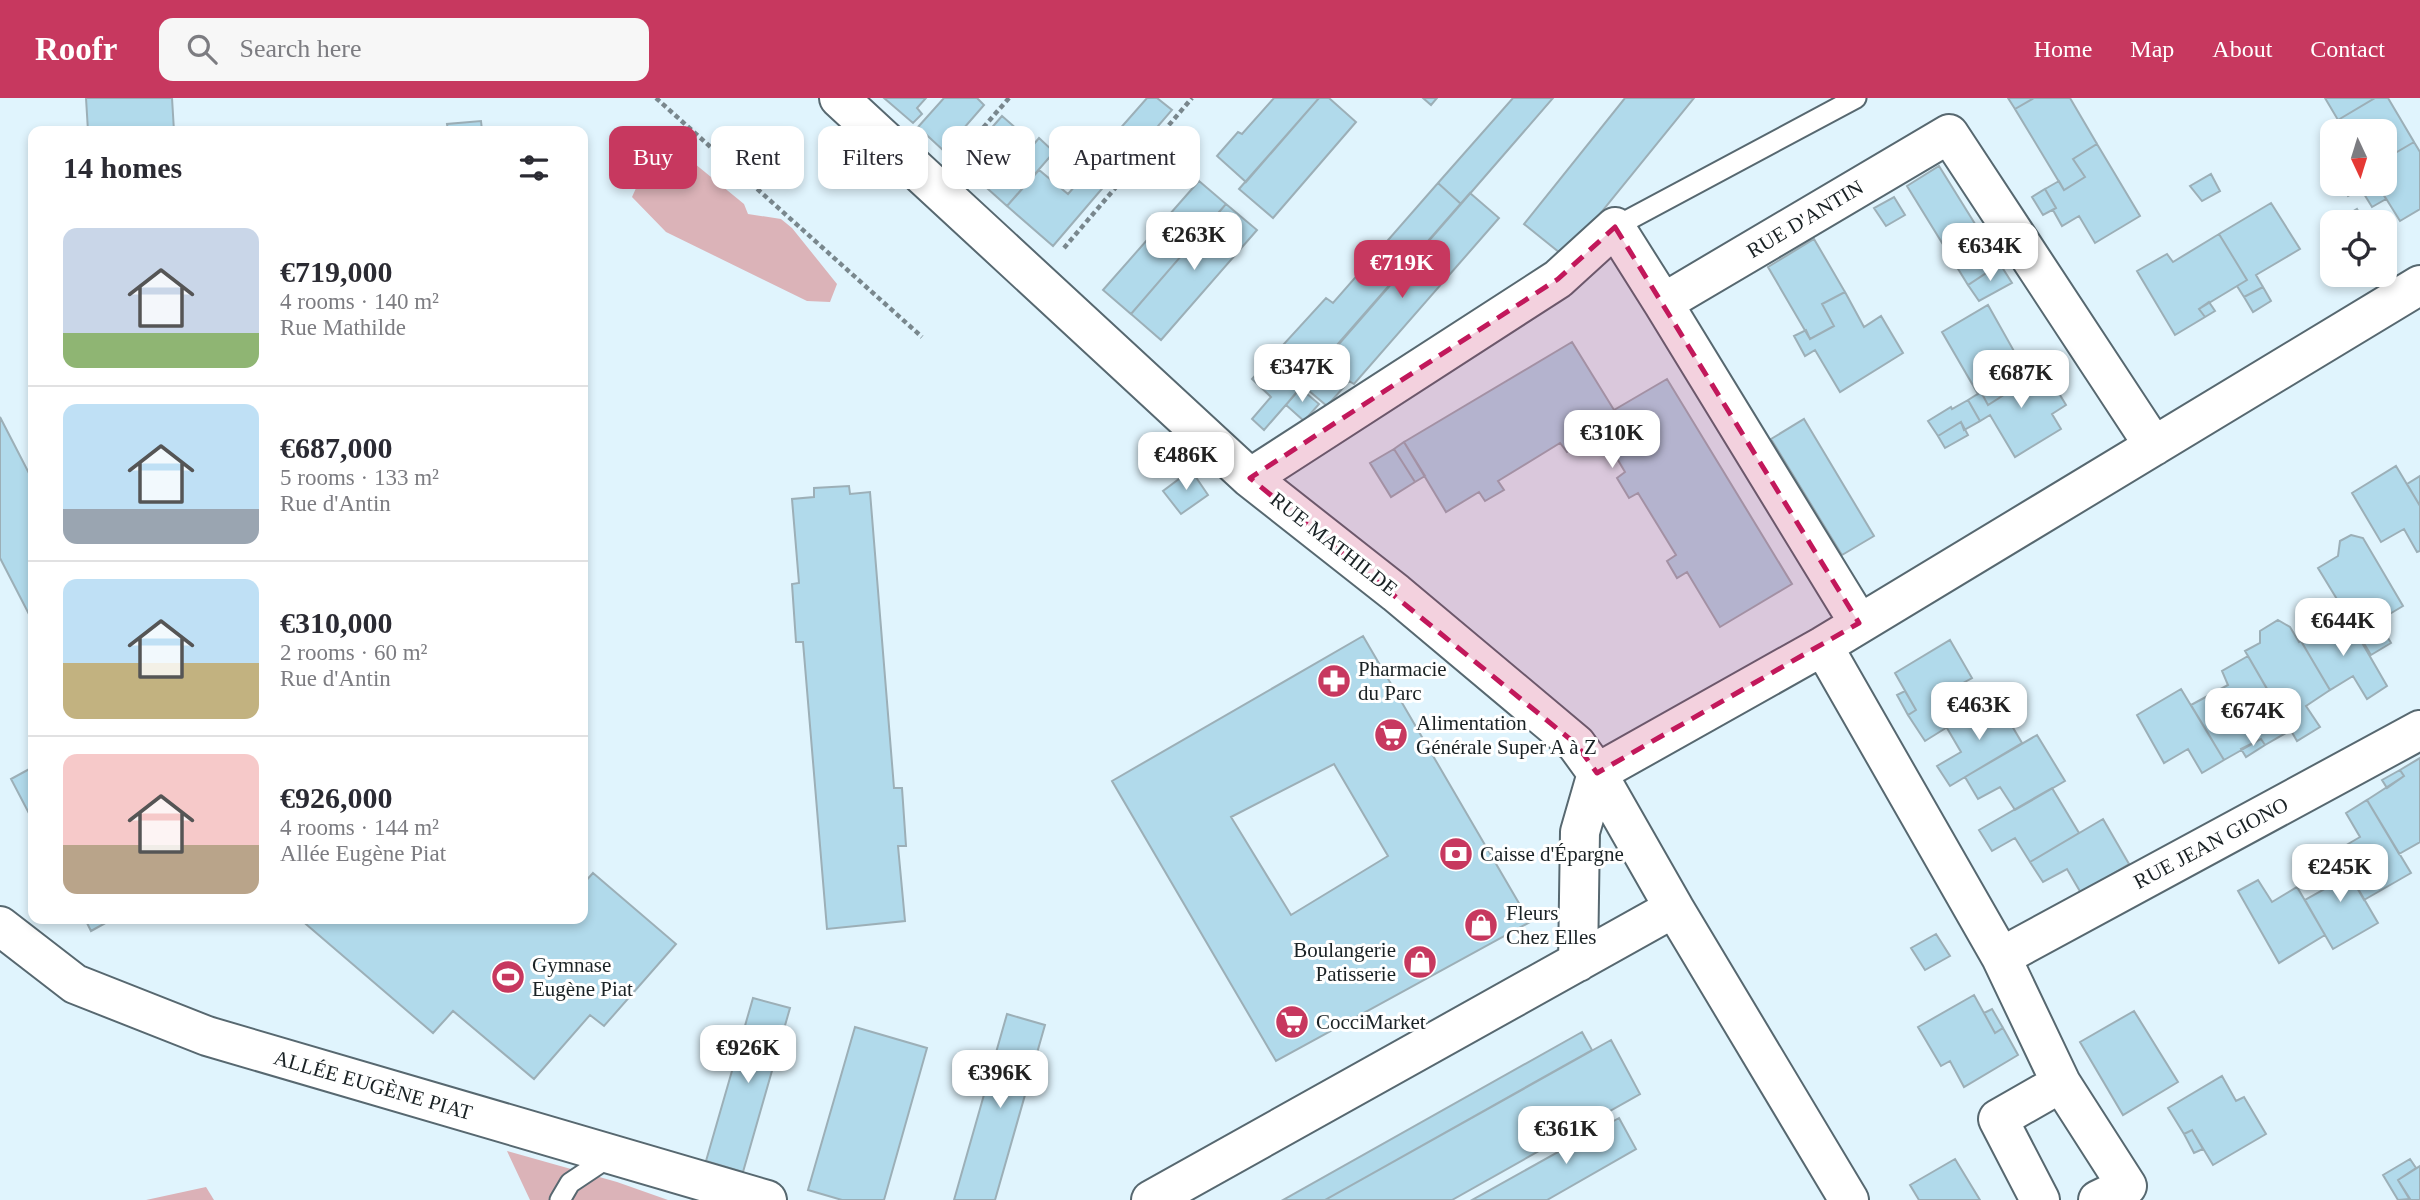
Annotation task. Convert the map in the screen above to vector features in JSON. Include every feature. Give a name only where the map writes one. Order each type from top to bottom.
[{"type":"street","name":"RUE MATHILDE","points":[[839,98],[1250,478],[1396,593],[1576,744],[1597,773],[1674,908],[1849,1200]]},
{"type":"street","name":"RUE D'ANTIN","points":[[1663,303],[1949,134],[2154,446]]},
{"type":"street","points":[[1250,478],[1558,279],[1615,227],[1859,623]]},
{"type":"street","points":[[1578,962],[1580,832],[1597,773],[1823,646],[2420,285]]},
{"type":"street","points":[[1823,646],[2001,957],[2061,1083],[2127,1186],[2098,1200]]},
{"type":"street","name":"RUE JEAN GIONO","points":[[2001,957],[2420,730]]},
{"type":"street","points":[[1151,1200],[1674,908]]},
{"type":"street","name":"ALLÉE EUGÈNE PIAT","points":[[0,926],[75,984],[207,1037],[767,1200]]},
{"type":"street","points":[[2040,1200],[1998,1119],[2061,1083]]},
{"type":"lane","points":[[1615,227],[1856,98]]},
{"type":"lane","points":[[560,1200],[570,1183],[612,1155]]},
{"type":"path","points":[[656,98],[922,337]]},
{"type":"path","points":[[933,185],[1009,98]]},
{"type":"path","points":[[1037,280],[1192,98]]},
{"type":"highlighted area","points":[[1615,227],[1859,623],[1597,773],[1576,744],[1250,478],[1558,279]]},
{"type":"shaded area","points":[[697,166],[711,177],[711,189],[726,189],[744,204],[748,214],[781,219],[792,228],[837,284],[830,302],[807,301],[666,232],[632,197],[636,189],[697,189]]},
{"type":"shaded area","points":[[507,1151],[617,1182],[668,1200],[530,1200]]},
{"type":"shaded area","points":[[206,1187],[214,1200],[146,1200]]},
{"type":"building","points":[[86,98],[172,98],[174,126],[88,126]]},
{"type":"building","points":[[884,98],[926,98],[917,108],[922,114],[913,123]]},
{"type":"building","points":[[944,98],[977,98],[984,105],[966,126],[942,126],[942,149],[928,136],[928,126],[919,126]]},
{"type":"building","points":[[1147,98],[1157,98],[1172,110],[1158,126],[1122,126]]},
{"type":"building","points":[[1274,98],[1319,98],[1246,182],[1217,156],[1238,132],[1242,134]]},
{"type":"building","points":[[1319,98],[1329,98],[1356,122],[1273,218],[1239,189]]},
{"type":"building","points":[[1423,98],[1437,98],[1431,105]]},
{"type":"building","points":[[1513,98],[1553,98],[1461,204],[1438,183]]},
{"type":"building","points":[[1625,98],[1694,98],[1565,257],[1524,224]]},
{"type":"building","points":[[2008,98],[2034,98],[2015,109]]},
{"type":"building","points":[[2034,98],[2070,98],[2097,144],[2073,159],[2085,177],[2064,190],[2015,109]]},
{"type":"building","points":[[2325,98],[2375,98],[2340,119]]},
{"type":"building","points":[[2375,98],[2388,98],[2414,142],[2398,151],[2398,119],[2340,119]]},
{"type":"building","points":[[1002,116],[1013,126],[993,126]]},
{"type":"building","points":[[481,121],[482,126],[447,126]]},
{"type":"building","points":[[1039,138],[1049,147],[1049,158],[1035,174],[1035,143]]},
{"type":"building","points":[[2414,142],[2420,152],[2420,209],[2400,221],[2397,210],[2393,210],[2384,196],[2398,196],[2398,151]]},
{"type":"building","points":[[2097,144],[2140,216],[2095,243],[2079,216],[2062,226],[2045,189],[2059,181],[2064,190],[2085,177],[2073,159]]},
{"type":"building","points":[[1939,166],[2000,264],[1968,285],[1907,186]]},
{"type":"building","points":[[1039,170],[1049,178],[1049,189],[1062,189],[1068,194],[1072,189],[1102,189],[1053,246],[1007,206],[1022,189],[1035,189],[1035,174]]},
{"type":"building","points":[[2211,174],[2220,191],[2202,201],[2190,186]]},
{"type":"building","points":[[1200,182],[1226,204],[1131,314],[1103,290],[1192,189],[1200,189]]},
{"type":"building","points":[[1438,183],[1461,204],[1264,430],[1252,419],[1271,397],[1252,379],[1326,298],[1333,303]]},
{"type":"building","points":[[988,189],[1022,189],[1007,206]]},
{"type":"building","points":[[2045,189],[2056,208],[2043,215],[2032,197]]},
{"type":"building","points":[[1470,193],[1499,218],[1354,384],[1349,381],[1327,406],[1302,385]]},
{"type":"building","points":[[2365,196],[2384,196],[2386,199],[2372,207]]},
{"type":"building","points":[[1894,197],[1905,215],[1886,226],[1874,208]]},
{"type":"building","points":[[2271,203],[2300,249],[2256,275],[2263,287],[2244,297],[2237,286],[2247,280],[2219,234]]},
{"type":"building","points":[[1226,204],[1257,230],[1161,340],[1131,314]]},
{"type":"building","points":[[2219,234],[2247,280],[2199,309],[2205,317],[2175,335],[2137,271],[2167,254],[2173,262]]},
{"type":"building","points":[[1814,239],[1845,292],[1822,304],[1834,326],[1810,339],[1768,267]]},
{"type":"building","points":[[2000,264],[2012,283],[1979,301],[1968,285]]},
{"type":"building","points":[[2263,287],[2271,301],[2253,312],[2244,297]]},
{"type":"building","points":[[1845,292],[1864,327],[1881,316],[1903,353],[1840,392],[1815,350],[1805,356],[1794,336],[1806,330],[1810,339],[1834,326],[1822,304]]},
{"type":"building","points":[[2209,302],[2215,311],[2205,317],[2199,309]]},
{"type":"building","points":[[1988,305],[2019,360],[1998,372],[2010,391],[1988,405],[1981,392],[1978,394],[1942,332]]},
{"type":"building","points":[[1572,342],[1614,410],[1667,379],[1792,584],[1720,627],[1687,572],[1677,578],[1667,561],[1676,555],[1638,493],[1629,498],[1617,478],[1625,472],[1595,421],[1579,431],[1585,441],[1567,452],[1560,443],[1498,481],[1504,490],[1485,501],[1479,492],[1446,512],[1404,442]]},
{"type":"building","points":[[2019,360],[2039,393],[2054,385],[2066,405],[2052,414],[2061,429],[2015,457],[1990,415],[1980,421],[1968,400],[1981,392],[1988,405],[2010,391],[1998,372]]},
{"type":"building","points":[[1300,388],[1319,404],[1304,421],[1286,405]]},
{"type":"building","points":[[1968,400],[1980,421],[1964,430],[1961,422],[1938,436],[1928,421]]},
{"type":"building","points":[[0,417],[28,471],[28,612],[0,558]]},
{"type":"building","points":[[1804,419],[1874,536],[1842,555],[1771,439]]},
{"type":"building","points":[[1961,422],[1968,435],[1945,448],[1938,436]]},
{"type":"building","points":[[1404,442],[1425,476],[1415,482],[1394,449]]},
{"type":"building","points":[[1394,449],[1415,482],[1391,497],[1370,463]]},
{"type":"building","points":[[2396,466],[2420,506],[2420,551],[2417,552],[2404,529],[2381,542],[2352,493]]},
{"type":"building","points":[[1191,470],[1208,495],[1181,514],[1163,491]]},
{"type":"building","points":[[2420,476],[2420,506],[2407,484]]},
{"type":"building","points":[[849,486],[850,494],[870,492],[894,788],[902,788],[906,846],[898,846],[905,921],[827,929],[803,642],[796,642],[792,584],[799,583],[792,499],[814,497],[814,488]]},
{"type":"building","points":[[2351,535],[2363,538],[2403,606],[2378,621],[2391,643],[2371,655],[2318,568],[2338,556],[2340,541]]},
{"type":"building","points":[[2346,615],[2387,686],[2367,699],[2353,676],[2330,690],[2301,641]]},
{"type":"building","points":[[2278,620],[2290,627],[2299,642],[2301,641],[2330,690],[2306,706],[2320,727],[2297,741],[2245,651],[2260,643],[2260,631]]},
{"type":"building","points":[[1363,636],[1530,922],[1276,1061],[1112,781]],"holes":[[[1334,764],[1388,856],[1291,915],[1231,817]]]},
{"type":"building","points":[[1950,640],[1972,678],[1963,683],[1978,708],[1925,741],[1908,715],[1916,710],[1895,673]]},
{"type":"building","points":[[2248,656],[2291,730],[2265,745],[2261,739],[2224,760],[2191,705],[2228,685],[2222,671]]},
{"type":"building","points":[[2181,689],[2224,760],[2202,773],[2188,749],[2164,763],[2137,715]]},
{"type":"building","points":[[1905,691],[1916,710],[1908,715],[1897,695]]},
{"type":"building","points":[[1996,699],[2022,743],[1950,786],[1937,766],[1961,752],[1947,728]]},
{"type":"building","points":[[2037,735],[2065,781],[2015,810],[2000,787],[1978,799],[1965,777]]},
{"type":"building","points":[[2261,739],[2265,745],[2246,757],[2241,749]]},
{"type":"building","points":[[2420,758],[2420,842],[2399,854],[2367,800],[2404,776],[2400,770]]},
{"type":"building","points":[[28,770],[28,811],[11,779]]},
{"type":"building","points":[[2400,770],[2404,776],[2387,788],[2382,780]]},
{"type":"building","points":[[2052,788],[2079,833],[2030,862],[2015,838],[1992,851],[1979,830]]},
{"type":"building","points":[[2367,800],[2411,873],[2364,900],[2336,851],[2360,837],[2346,813]]},
{"type":"building","points":[[2103,819],[2129,864],[2081,893],[2067,869],[2043,882],[2030,862]]},
{"type":"building","points":[[2336,851],[2378,923],[2333,949],[2305,900],[2328,887],[2315,864]]},
{"type":"building","name":"Gymnase Eugène Piat","points":[[593,873],[676,944],[604,1026],[590,1015],[534,1079],[453,1011],[433,1033],[306,924],[588,924],[588,878]]},
{"type":"building","points":[[2258,880],[2272,902],[2297,887],[2325,935],[2279,963],[2238,891]]},
{"type":"building","points":[[88,924],[104,924],[91,931]]},
{"type":"building","points":[[1936,934],[1950,956],[1925,970],[1911,948]]},
{"type":"building","points":[[1974,995],[1995,1033],[2003,1028],[2018,1055],[1964,1087],[1950,1061],[1941,1066],[1918,1027]]},
{"type":"building","points":[[753,998],[790,1008],[743,1172],[706,1161]]},
{"type":"building","points":[[1992,1009],[2003,1028],[1995,1033],[1984,1013]]},
{"type":"building","points":[[2134,1011],[2178,1082],[2123,1115],[2080,1042]]},
{"type":"building","points":[[1007,1014],[1045,1025],[995,1200],[954,1200]]},
{"type":"building","points":[[855,1027],[927,1048],[884,1200],[842,1200],[808,1190]]},
{"type":"building","points":[[1582,1032],[1592,1050],[1325,1200],[1283,1200]]},
{"type":"building","points":[[1611,1040],[1640,1094],[1452,1200],[1325,1200]]},
{"type":"building","points":[[2222,1076],[2236,1101],[2244,1097],[2266,1134],[2213,1165],[2192,1130],[2184,1134],[2168,1108]]},
{"type":"building","points":[[1619,1118],[1636,1149],[1547,1200],[1472,1200]]},
{"type":"building","points":[[2192,1130],[2203,1149],[2194,1153],[2184,1134]]},
{"type":"building","points":[[1955,1159],[1980,1200],[1919,1200],[1910,1185]]},
{"type":"building","points":[[2410,1159],[2416,1168],[2398,1180],[2410,1199],[2398,1200],[2383,1175]]},
{"type":"building","points":[[2420,1166],[2420,1200],[2410,1200],[2398,1180]]},
{"type":"place","name":"Pharmacie du Parc","points":[[1334,681]]},
{"type":"place","name":"Alimentation Générale Super A à Z","points":[[1391,735]]},
{"type":"place","name":"Caisse d'Épargne","points":[[1456,854]]},
{"type":"place","name":"Fleurs Chez Elles","points":[[1481,925]]},
{"type":"place","name":"Boulangerie Patisserie","points":[[1420,962]]},
{"type":"place","name":"Gymnase Eugène Piat","points":[[508,977]]},
{"type":"place","name":"CocciMarket","points":[[1292,1022]]}]
